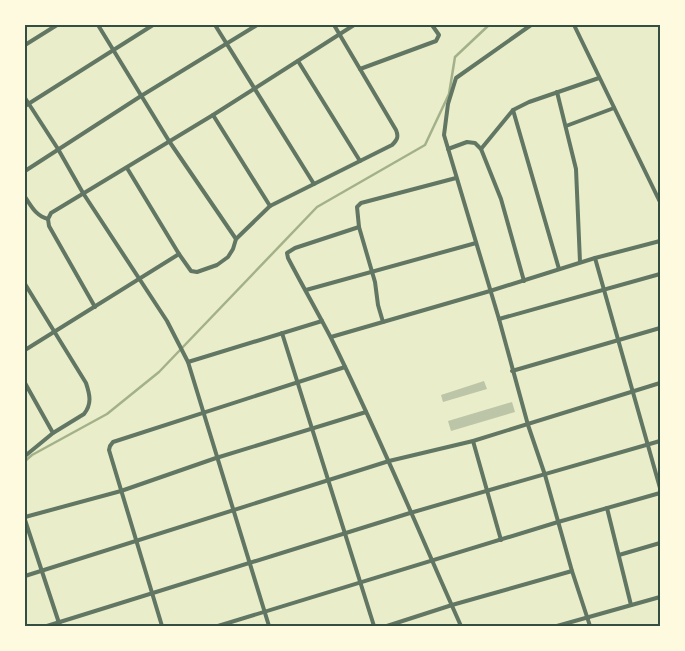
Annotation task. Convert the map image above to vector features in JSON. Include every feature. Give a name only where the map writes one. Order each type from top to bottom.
[{"type":"street","points":[[25,45],[57,25]]},
{"type":"street","points":[[98,25],[169,142],[236,239]]},
{"type":"street","points":[[27,105],[112,49],[153,25]]},
{"type":"street","points":[[215,25],[314,184]]},
{"type":"street","points":[[25,170],[257,25]]},
{"type":"street","points":[[127,168],[179,254],[191,271],[197,272],[217,265],[228,256],[233,249],[236,239],[270,206],[392,145],[397,141],[398,136],[334,25]]},
{"type":"street","points":[[95,308],[49,226],[48,219],[51,213],[213,116],[354,25]]},
{"type":"street","points":[[360,69],[436,42],[439,35],[432,25]]},
{"type":"street","points":[[531,25],[456,78],[445,119],[444,134],[499,319],[512,372],[590,626]]},
{"type":"street","points":[[574,25],[660,202]]},
{"type":"street","points":[[298,61],[360,161]]},
{"type":"street","points":[[481,149],[513,110],[529,102],[599,78]]},
{"type":"street","points":[[558,92],[576,169],[580,262]]},
{"type":"street","points":[[25,98],[27,105],[58,149],[83,193],[167,321],[188,362],[269,626]]},
{"type":"street","points":[[566,126],[614,108]]},
{"type":"street","points":[[513,110],[559,269]]},
{"type":"street","points":[[213,116],[270,206]]},
{"type":"street","points":[[448,149],[467,142],[475,143],[481,149],[501,199],[524,281]]},
{"type":"street","points":[[383,322],[357,207],[362,203],[456,178]]},
{"type":"street","points":[[25,197],[40,218],[48,219]]},
{"type":"street","points":[[360,227],[295,248],[287,253],[288,258],[345,367],[461,626]]},
{"type":"street","points":[[330,337],[490,292],[580,262],[660,241]]},
{"type":"street","points":[[306,290],[476,243]]},
{"type":"street","points":[[25,350],[179,254]]},
{"type":"street","points":[[595,258],[631,392],[660,488]]},
{"type":"street","points":[[499,319],[660,274]]},
{"type":"street","points":[[25,284],[86,384],[90,395],[88,409],[84,414],[53,433],[25,456]]},
{"type":"street","points":[[188,362],[322,321]]},
{"type":"street","points":[[512,372],[660,328]]},
{"type":"street","points":[[282,333],[374,626]]},
{"type":"street","points":[[162,626],[109,450],[110,446],[113,442],[202,412],[345,367]]},
{"type":"street","points":[[25,383],[53,433]]},
{"type":"street","points":[[25,576],[389,462],[473,441],[660,384]]},
{"type":"street","points":[[59,624],[25,519],[121,491],[216,458],[366,412]]},
{"type":"street","points":[[473,441],[500,540]]},
{"type":"street","points":[[48,626],[410,513],[660,441]]},
{"type":"street","points":[[218,626],[558,522],[660,493]]},
{"type":"street","points":[[607,508],[631,605]]},
{"type":"street","points":[[619,555],[660,543]]},
{"type":"street","points":[[387,626],[452,605],[572,571]]},
{"type":"street","points":[[557,626],[660,597]]},
{"type":"building","points":[[484,381],[487,389],[443,402],[441,395]]},
{"type":"building","points":[[512,402],[515,412],[451,431],[448,421]]},
{"type":"waterway","points":[[25,461],[32,455],[107,414],[159,372],[317,207],[425,145],[449,94],[455,57],[489,25]]}]
